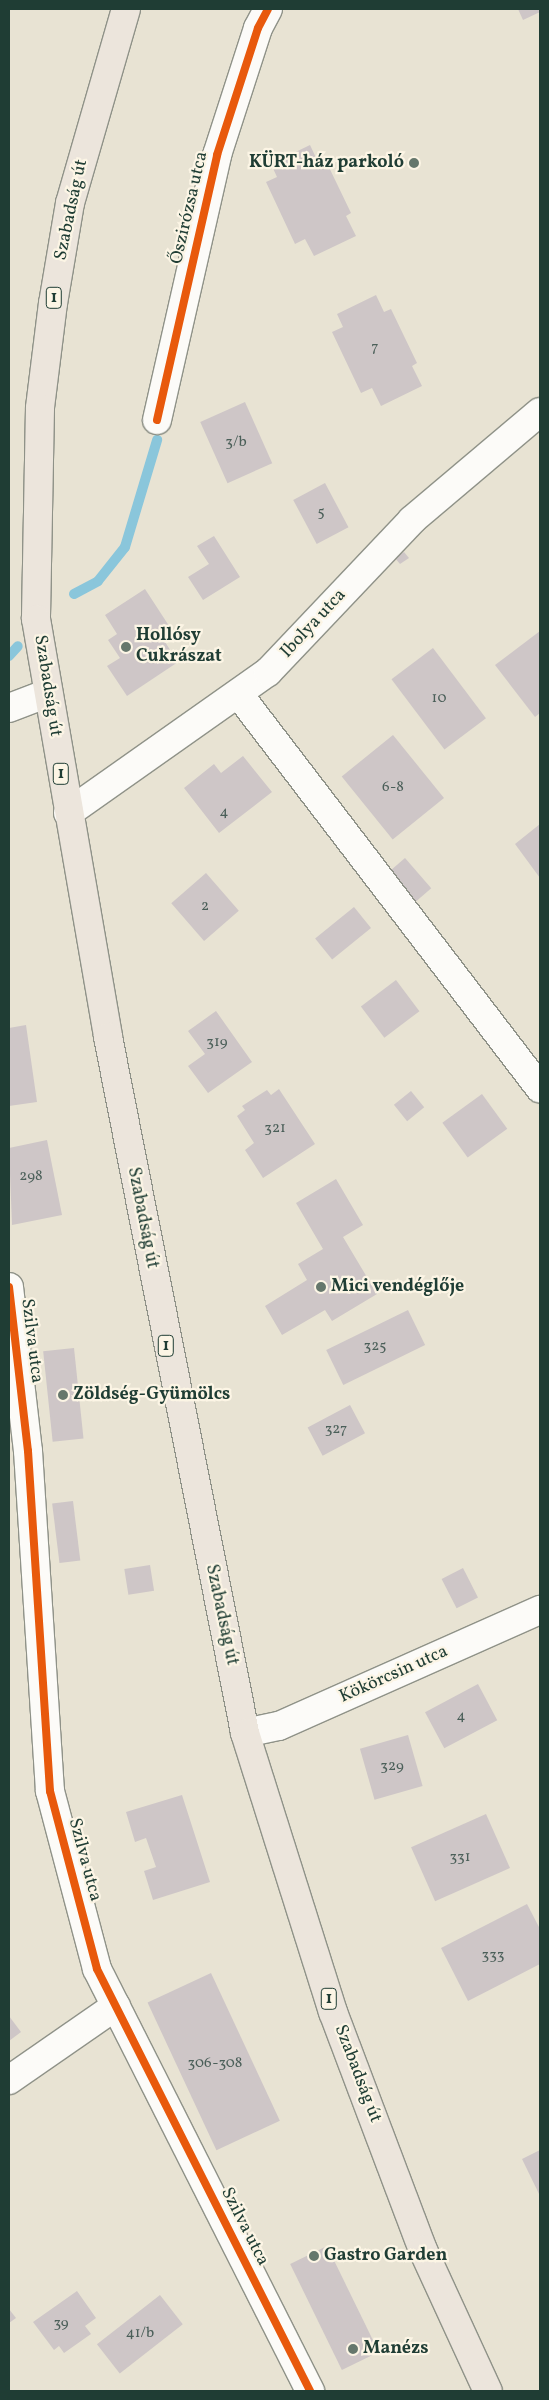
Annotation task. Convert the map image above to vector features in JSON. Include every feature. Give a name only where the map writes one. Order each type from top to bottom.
[{"type":"main road","name":"Szabadság út","points":[[126,9],[70,203],[40,408],[35,596],[48,693],[68,813],[180,1421],[245,1733],[333,2012],[423,2250],[488,2391]]},
{"type":"street","name":"Őszirózsa utca","points":[[157,420],[217,155],[258,28],[268,9]]},
{"type":"street","name":"Ibolya utca","points":[[68,813],[240,696],[268,672],[412,520],[540,412]]},
{"type":"street","points":[[9,708],[48,693]]},
{"type":"street","points":[[240,696],[540,1088]]},
{"type":"street","name":"Szilva utca","points":[[9,1287],[28,1450],[50,1790],[97,1969],[310,2391]]},
{"type":"street","name":"Kökörcsin utca","points":[[245,1733],[279,1726],[540,1610]]},
{"type":"street","points":[[9,2080],[116,2006]]},
{"type":"building","points":[[518,9],[540,9],[540,12],[523,20]]},
{"type":"building","points":[[310,145],[318,162],[325,159],[351,213],[346,216],[356,236],[314,256],[305,239],[295,244],[266,182],[277,177],[271,164]]},
{"type":"building","points":[[376,295],[384,312],[391,309],[417,363],[412,366],[422,386],[381,406],[372,388],[361,393],[332,332],[343,327],[337,314]]},
{"type":"building","points":[[245,402],[272,463],[227,483],[200,422]]},
{"type":"building","points":[[325,483],[348,527],[317,544],[293,500]]},
{"type":"building","points":[[214,536],[240,577],[203,600],[188,577],[209,564],[197,546]]},
{"type":"building","points":[[404,552],[409,558],[400,564],[395,558]]},
{"type":"building","points":[[145,589],[175,635],[165,642],[178,662],[127,696],[107,666],[120,658],[108,640],[117,634],[105,615]]},
{"type":"building","points":[[540,631],[540,713],[535,717],[495,665]]},
{"type":"building","points":[[433,648],[486,718],[444,750],[391,679]]},
{"type":"building","points":[[393,735],[444,798],[393,839],[342,777]]},
{"type":"building","points":[[243,756],[272,792],[219,833],[184,788],[214,764],[221,773]]},
{"type":"building","points":[[540,824],[540,878],[515,844]]},
{"type":"building","points":[[405,858],[431,888],[414,903],[388,873]]},
{"type":"building","points":[[206,873],[239,911],[204,941],[171,903]]},
{"type":"building","points":[[354,907],[371,928],[332,959],[315,938]]},
{"type":"building","points":[[396,980],[419,1011],[384,1038],[361,1006]]},
{"type":"building","points":[[216,1011],[252,1062],[208,1093],[188,1066],[205,1054],[188,1031]]},
{"type":"building","points":[[26,1025],[37,1102],[9,1106],[9,1028]]},
{"type":"building","points":[[279,1089],[315,1144],[263,1178],[245,1150],[254,1143],[237,1116],[245,1110],[242,1106],[267,1090],[271,1095]]},
{"type":"building","points":[[411,1091],[424,1107],[407,1121],[394,1105]]},
{"type":"building","points":[[482,1094],[507,1129],[468,1158],[442,1123]]},
{"type":"building","points":[[47,1140],[62,1215],[12,1225],[9,1148]]},
{"type":"building","points":[[336,1179],[363,1225],[343,1237],[377,1294],[332,1321],[325,1310],[282,1335],[265,1306],[307,1280],[298,1264],[323,1249],[296,1203]]},
{"type":"building","points":[[408,1310],[425,1345],[343,1385],[326,1350]]},
{"type":"building","name":"Zöldség-Gyümölcs","points":[[74,1348],[84,1439],[53,1442],[43,1351]]},
{"type":"building","points":[[350,1405],[365,1433],[323,1456],[308,1428]]},
{"type":"building","points":[[73,1501],[80,1561],[59,1563],[52,1504]]},
{"type":"building","points":[[150,1565],[154,1591],[128,1595],[124,1569]]},
{"type":"building","points":[[463,1568],[478,1597],[457,1608],[442,1579]]},
{"type":"building","points":[[478,1684],[497,1720],[444,1748],[425,1712]]},
{"type":"building","points":[[408,1735],[423,1786],[375,1800],[360,1749]]},
{"type":"building","points":[[182,1795],[210,1882],[153,1900],[144,1871],[156,1867],[146,1838],[135,1842],[126,1812]]},
{"type":"building","points":[[486,1814],[510,1868],[435,1901],[411,1847]]},
{"type":"building","points":[[527,1904],[540,1929],[540,1964],[468,2001],[441,1948]]},
{"type":"building","points":[[211,1973],[280,2121],[216,2150],[148,2003]]},
{"type":"building","points":[[9,2016],[21,2032],[9,2041]]},
{"type":"building","points":[[540,2150],[540,2196],[522,2159]]},
{"type":"building","points":[[327,2246],[379,2352],[342,2370],[290,2264]]},
{"type":"building","points":[[77,2291],[96,2318],[85,2326],[91,2334],[64,2353],[59,2346],[54,2350],[33,2322]]},
{"type":"building","points":[[160,2295],[183,2324],[120,2373],[97,2344]]},
{"type":"building","points":[[9,2309],[16,2318],[9,2323]]},
{"type":"waterway","points":[[74,594],[98,581],[125,547],[157,440]]},
{"type":"waterway","points":[[9,656],[18,646]]},
{"type":"cycle path","points":[[157,420],[217,155],[258,28],[268,9]]},
{"type":"cycle path","points":[[9,1287],[28,1451],[50,1791],[97,1969],[310,2391]]},
{"type":"place","name":"KÜRT-ház parkoló","points":[[414,163]]},
{"type":"place","name":"Hollósy Cukrászat","points":[[126,647]]},
{"type":"place","name":"Mici vendéglője","points":[[321,1287]]},
{"type":"place","name":"Zöldség-Gyümölcs","points":[[63,1395]]},
{"type":"place","name":"Gastro Garden","points":[[314,2256]]},
{"type":"place","name":"Manézs","points":[[353,2349]]}]
